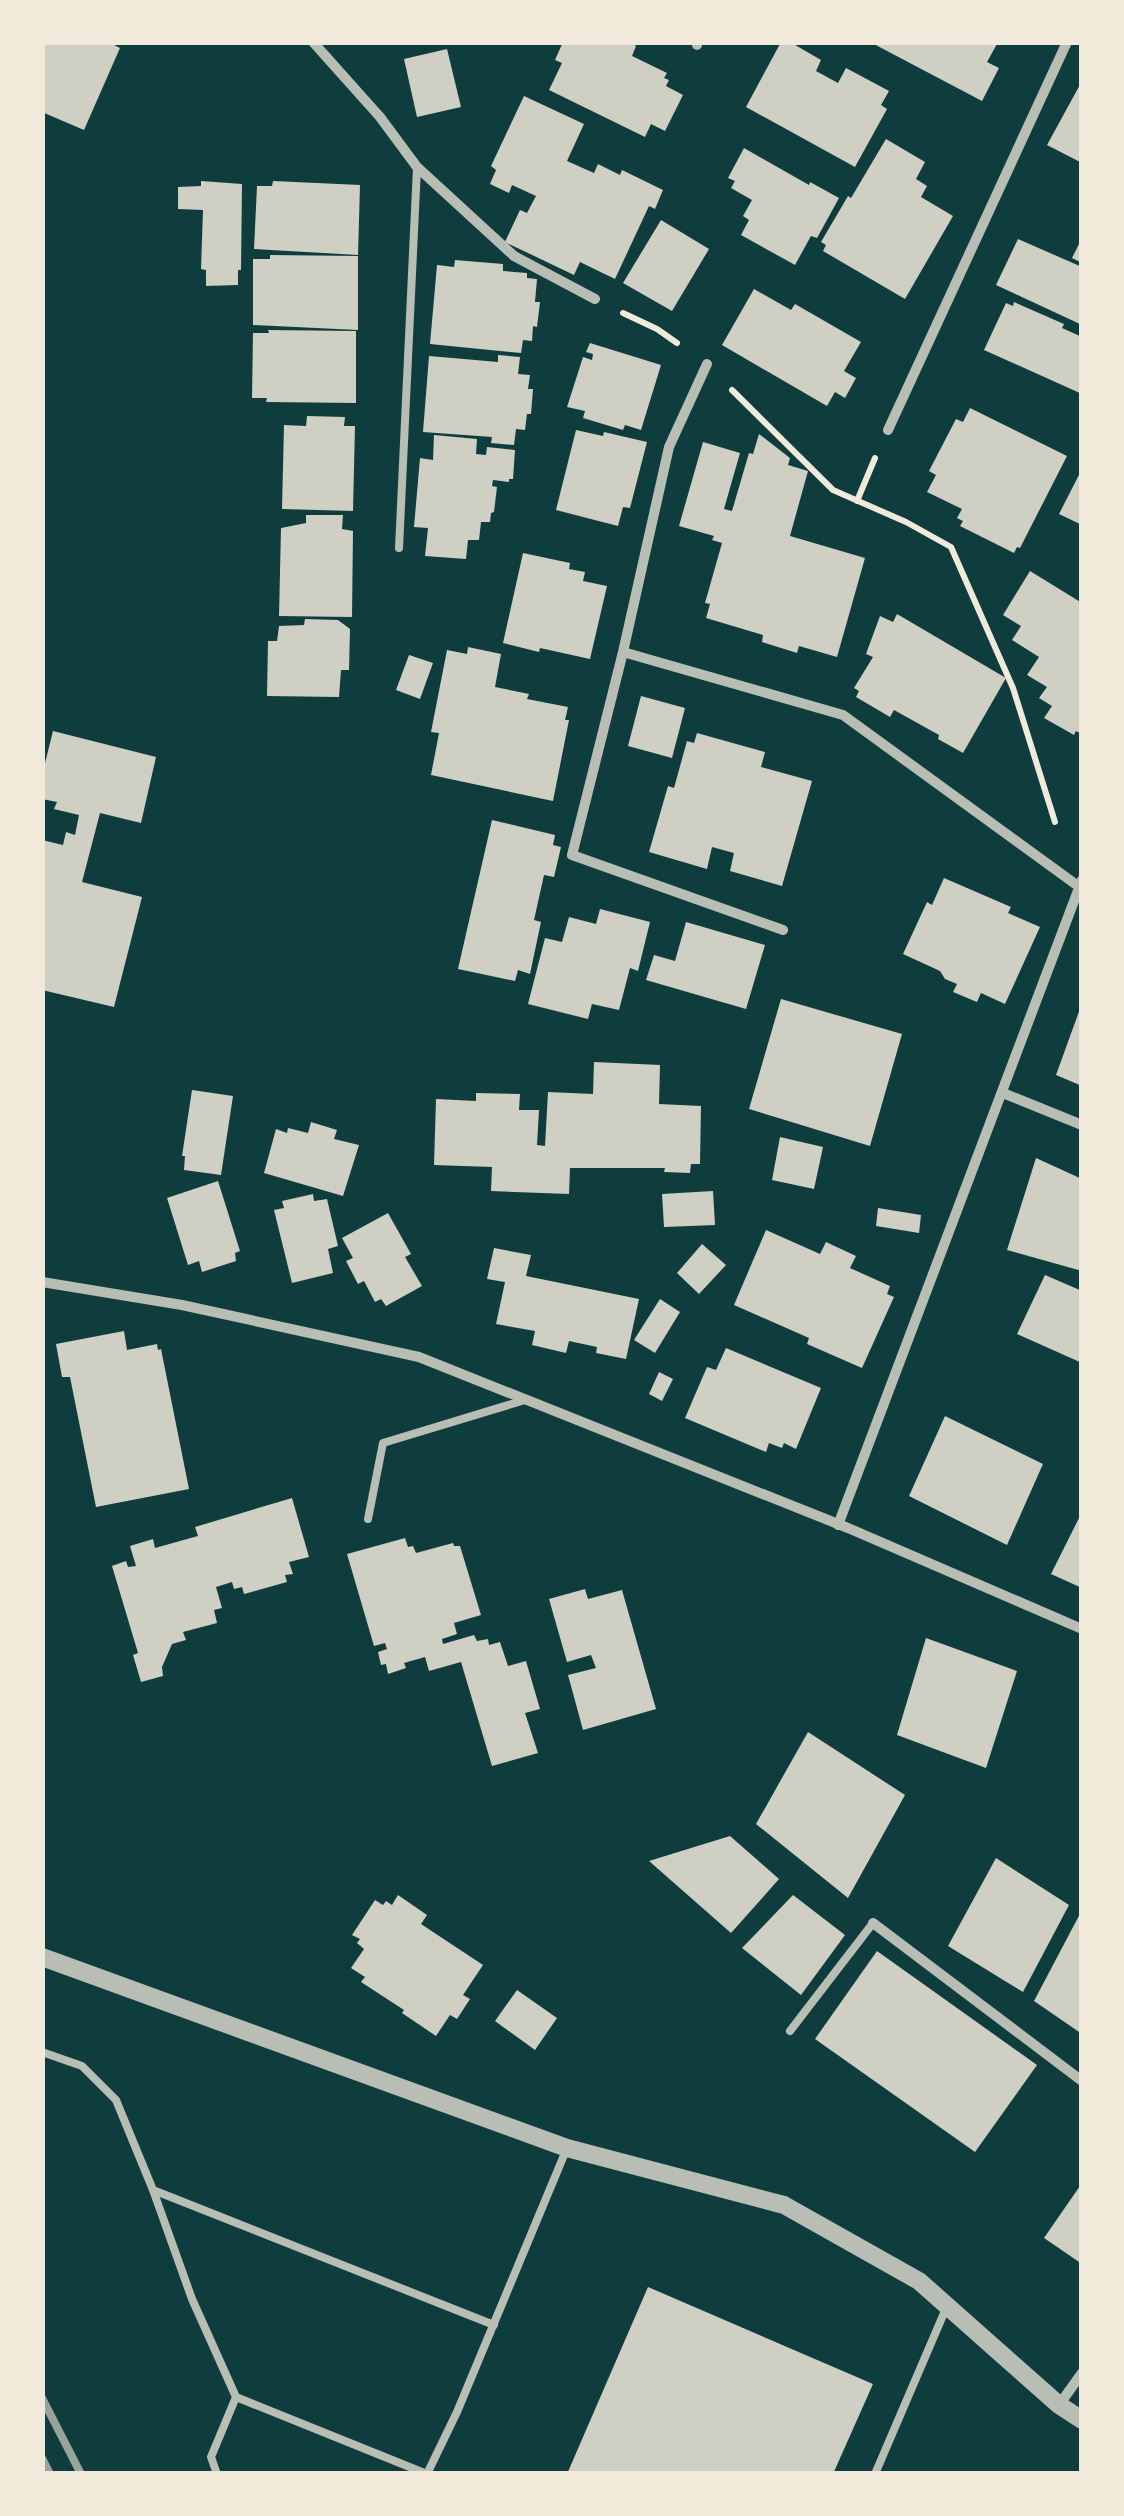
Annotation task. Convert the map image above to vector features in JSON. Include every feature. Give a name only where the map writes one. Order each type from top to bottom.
[{"type":"street","points":[[313,42],[380,116],[417,167],[514,256],[594,299]]},
{"type":"street","points":[[888,430],[1067,42]]},
{"type":"street","points":[[706,364],[669,446],[572,855],[782,930]]},
{"type":"street","points":[[622,652],[843,715],[1080,883],[838,1525]]},
{"type":"street","points":[[1002,1093],[1082,1125]]},
{"type":"street","points":[[42,1282],[182,1304],[419,1357],[838,1525],[1082,1629]]},
{"type":"street","points":[[873,1923],[1082,2081]]},
{"type":"street","points":[[42,1957],[567,2148],[784,2205],[919,2280],[1082,2420]]},
{"type":"street","points":[[1060,2405],[1082,2373]]},
{"type":"lane","points":[[400,548],[417,167]]},
{"type":"lane","points":[[368,1519],[383,1443],[526,1400]]},
{"type":"lane","points":[[790,2031],[873,1923]]},
{"type":"lane","points":[[42,2052],[82,2066],[116,2100],[192,2299],[236,2397],[427,2474],[458,2412],[567,2148]]},
{"type":"lane","points":[[153,2190],[494,2325]]},
{"type":"lane","points":[[875,2474],[947,2306]]},
{"type":"lane","points":[[217,2474],[211,2457],[236,2397]]},
{"type":"path","points":[[594,299],[657,329],[706,364],[833,490],[951,547],[1013,688],[1058,834]]},
{"type":"building","points":[[42,42],[108,42],[120,48],[84,130],[42,112]]},
{"type":"building","points":[[563,42],[629,42],[636,46],[632,56],[667,73],[666,86],[683,95],[665,131],[651,124],[645,137],[549,90],[562,63],[555,60]]},
{"type":"building","points":[[781,42],[790,42],[821,60],[816,71],[838,83],[846,68],[889,91],[881,105],[887,109],[855,167],[746,107]]},
{"type":"building","points":[[870,42],[995,42],[987,62],[999,68],[982,101]]},
{"type":"building","points":[[447,49],[461,107],[417,117],[404,59]]},
{"type":"building","points":[[1082,81],[1082,163],[1047,145]]},
{"type":"building","points":[[524,96],[584,124],[567,161],[594,173],[598,164],[620,175],[622,170],[663,190],[655,209],[649,206],[615,279],[580,262],[574,275],[505,242],[520,210],[527,213],[536,196],[512,185],[509,193],[490,184],[496,170],[491,166]]},
{"type":"building","points":[[886,139],[925,162],[916,179],[927,186],[921,197],[953,216],[905,299],[823,251],[826,245],[821,242]]},
{"type":"building","points":[[744,148],[839,198],[817,238],[811,236],[795,265],[741,235],[749,220],[743,216],[752,200],[731,188],[735,181],[728,178]]},
{"type":"building","points":[[201,181],[242,184],[238,285],[206,286],[206,270],[201,269],[203,210],[178,209],[178,187],[201,186]]},
{"type":"building","points":[[273,181],[360,185],[358,255],[254,249],[257,186],[272,186]]},
{"type":"building","points":[[661,220],[709,249],[672,311],[623,283]]},
{"type":"building","points":[[1082,238],[1082,263],[1072,258]]},
{"type":"building","points":[[1018,239],[1082,267],[1082,325],[996,285]]},
{"type":"building","points":[[270,255],[358,256],[358,330],[253,325],[253,259],[270,259]]},
{"type":"building","points":[[455,260],[503,264],[503,271],[527,273],[527,278],[537,279],[537,327],[533,326],[532,341],[523,340],[521,353],[430,344],[437,265],[454,267]]},
{"type":"building","points":[[754,289],[791,310],[795,304],[861,342],[844,371],[856,378],[845,398],[835,392],[827,406],[722,345]]},
{"type":"building","points":[[1014,302],[1064,324],[1062,328],[1082,337],[1082,394],[984,350],[1006,303],[1013,306]]},
{"type":"building","points":[[268,330],[356,331],[356,403],[266,402],[267,398],[252,398],[253,333],[269,333]]},
{"type":"building","points":[[590,343],[661,365],[641,430],[625,425],[623,430],[583,418],[585,411],[567,407],[583,357],[592,360],[593,354],[586,352]]},
{"type":"building","points":[[498,355],[520,357],[518,374],[530,375],[528,389],[533,389],[531,414],[527,414],[525,430],[516,429],[514,445],[491,443],[492,437],[423,432],[429,356],[498,362]]},
{"type":"building","points":[[970,408],[1067,456],[1014,553],[960,526],[963,521],[957,518],[962,509],[927,492],[936,475],[929,471],[956,419],[963,422]]},
{"type":"building","points":[[307,416],[345,417],[344,426],[355,426],[353,511],[282,509],[284,425],[306,426]]},
{"type":"building","points":[[576,430],[647,442],[630,508],[623,507],[618,526],[556,510]]},
{"type":"building","points":[[759,434],[790,458],[788,465],[808,471],[790,536],[865,558],[837,657],[799,646],[797,653],[762,642],[763,635],[706,618],[710,604],[705,603],[722,543],[712,540],[714,536],[679,526],[703,442],[740,453],[724,509],[732,511],[749,453],[753,454]]},
{"type":"building","points":[[434,435],[477,439],[476,454],[486,455],[487,447],[515,450],[513,479],[493,480],[492,486],[497,487],[494,512],[490,522],[481,522],[479,540],[468,540],[466,559],[425,556],[428,528],[414,527],[420,458],[433,460]]},
{"type":"building","points":[[1082,469],[1082,525],[1059,514]]},
{"type":"building","points":[[306,515],[343,515],[342,529],[353,531],[352,617],[279,616],[281,528],[306,523]]},
{"type":"building","points":[[523,553],[570,563],[569,569],[585,572],[583,581],[607,586],[590,659],[503,643]]},
{"type":"building","points":[[1030,571],[1082,603],[1082,734],[1076,731],[1074,735],[1044,718],[1052,706],[1039,698],[1047,687],[1027,675],[1039,657],[1012,640],[1021,626],[1003,615]]},
{"type":"building","points":[[897,614],[1006,678],[963,753],[894,710],[890,717],[856,697],[859,691],[854,688],[873,657],[866,654],[880,616],[893,622]]},
{"type":"building","points":[[305,619],[338,620],[350,629],[349,670],[341,670],[339,697],[267,696],[268,641],[277,641],[279,626],[304,625]]},
{"type":"building","points":[[468,647],[501,654],[495,687],[529,694],[527,699],[568,707],[565,720],[569,720],[553,801],[431,775],[439,733],[431,732],[447,650],[467,654]]},
{"type":"building","points":[[409,655],[433,663],[420,699],[396,690]]},
{"type":"building","points":[[641,696],[685,708],[672,758],[628,746]]},
{"type":"building","points":[[53,731],[156,757],[141,823],[100,813],[82,882],[142,897],[114,1007],[42,990],[42,840],[63,845],[66,832],[75,835],[79,815],[54,809],[57,802],[42,799],[42,775]]},
{"type":"building","points":[[697,733],[765,752],[761,767],[812,781],[782,886],[730,871],[734,853],[712,847],[707,869],[649,852],[668,786],[674,788],[687,741],[694,743]]},
{"type":"building","points":[[492,820],[555,835],[553,845],[561,847],[554,877],[544,875],[534,920],[541,922],[530,974],[518,970],[515,981],[458,969]]},
{"type":"building","points":[[944,878],[1011,907],[1008,913],[1040,927],[1005,1004],[981,993],[977,1002],[953,992],[957,984],[945,979],[940,971],[903,954],[927,902],[932,905]]},
{"type":"building","points":[[600,909],[650,922],[638,971],[630,968],[619,1010],[592,1004],[588,1019],[528,1004],[545,938],[562,942],[569,917],[596,924]]},
{"type":"building","points":[[686,922],[765,945],[746,1009],[646,980],[654,955],[675,961]]},
{"type":"building","points":[[781,999],[902,1034],[870,1146],[749,1109]]},
{"type":"building","points":[[1082,1006],[1082,1086],[1056,1075]]},
{"type":"building","points":[[594,1062],[660,1065],[659,1104],[701,1106],[700,1164],[691,1164],[690,1173],[664,1172],[665,1168],[570,1168],[569,1194],[491,1191],[492,1167],[434,1165],[436,1099],[476,1101],[476,1093],[520,1094],[519,1110],[539,1110],[537,1145],[545,1146],[548,1092],[593,1094]]},
{"type":"building","points":[[192,1090],[233,1096],[221,1175],[184,1170],[182,1156]]},
{"type":"building","points":[[311,1122],[337,1130],[334,1139],[359,1145],[343,1196],[264,1173],[276,1129],[308,1133]]},
{"type":"building","points":[[780,1137],[823,1147],[814,1189],[772,1180]]},
{"type":"building","points":[[1036,1158],[1082,1179],[1082,1271],[1007,1250]]},
{"type":"building","points":[[218,1181],[240,1251],[235,1253],[236,1261],[202,1272],[199,1261],[188,1265],[167,1198]]},
{"type":"building","points":[[713,1191],[715,1225],[664,1227],[662,1194]]},
{"type":"building","points":[[313,1194],[314,1201],[327,1199],[338,1246],[328,1249],[333,1273],[292,1283],[274,1210],[284,1208],[282,1201]]},
{"type":"building","points":[[878,1208],[921,1215],[919,1233],[876,1226]]},
{"type":"building","points":[[388,1213],[411,1254],[405,1257],[422,1286],[386,1306],[381,1299],[375,1302],[364,1281],[358,1284],[346,1261],[353,1258],[342,1238]]},
{"type":"building","points":[[766,1230],[820,1254],[826,1242],[856,1256],[850,1268],[890,1286],[887,1294],[894,1297],[862,1368],[807,1344],[809,1338],[734,1305]]},
{"type":"building","points":[[702,1244],[726,1265],[699,1294],[677,1273]]},
{"type":"building","points":[[494,1248],[531,1255],[526,1276],[639,1299],[626,1359],[596,1353],[597,1347],[569,1341],[566,1353],[532,1345],[535,1331],[496,1324],[505,1282],[487,1279]]},
{"type":"building","points":[[1045,1275],[1082,1291],[1082,1363],[1017,1334]]},
{"type":"building","points":[[660,1299],[680,1312],[655,1353],[634,1340]]},
{"type":"building","points":[[124,1331],[127,1350],[157,1344],[161,1349],[189,1489],[96,1507],[70,1377],[62,1377],[56,1344]]},
{"type":"building","points":[[726,1348],[821,1388],[796,1449],[784,1443],[782,1448],[769,1443],[766,1452],[685,1418],[707,1367],[716,1370]]},
{"type":"building","points":[[659,1372],[673,1379],[662,1401],[649,1394]]},
{"type":"building","points":[[945,1416],[1043,1464],[1007,1545],[909,1496]]},
{"type":"building","points":[[292,1498],[309,1557],[289,1562],[293,1574],[285,1575],[287,1582],[244,1594],[242,1587],[234,1589],[232,1582],[216,1587],[222,1608],[214,1610],[217,1623],[183,1632],[186,1640],[172,1644],[162,1667],[163,1676],[141,1682],[133,1655],[138,1653],[112,1566],[126,1561],[128,1567],[136,1566],[130,1546],[153,1539],[155,1548],[198,1536],[195,1527]]},
{"type":"building","points":[[1082,1512],[1082,1588],[1051,1574]]},
{"type":"building","points":[[405,1538],[416,1553],[453,1543],[460,1546],[481,1615],[454,1623],[457,1634],[442,1639],[443,1644],[474,1635],[477,1641],[488,1639],[489,1645],[500,1642],[508,1666],[526,1661],[540,1709],[525,1713],[538,1753],[492,1766],[461,1662],[429,1671],[425,1657],[404,1663],[406,1668],[388,1674],[386,1664],[381,1665],[378,1652],[387,1649],[385,1643],[374,1646],[347,1554]]},
{"type":"building","points":[[585,1589],[588,1599],[622,1590],[656,1709],[583,1730],[568,1675],[596,1668],[591,1655],[567,1662],[549,1599]]},
{"type":"building","points":[[926,1638],[1017,1671],[986,1768],[897,1735]]},
{"type":"building","points":[[808,1732],[905,1795],[848,1898],[756,1824]]},
{"type":"building","points":[[730,1836],[779,1879],[731,1933],[649,1861]]},
{"type":"building","points":[[996,1858],[1069,1905],[1023,1992],[948,1946]]},
{"type":"building","points":[[398,1895],[427,1915],[421,1924],[483,1965],[463,1995],[470,1999],[457,2019],[450,2015],[436,2036],[361,1982],[365,1977],[351,1968],[364,1949],[357,1943],[360,1939],[352,1935],[375,1900],[392,1905]]},
{"type":"building","points":[[793,1895],[845,1935],[801,1995],[742,1948]]},
{"type":"building","points":[[1082,1910],[1082,2034],[1034,2001]]},
{"type":"building","points":[[877,1951],[1037,2065],[975,2152],[815,2039]]},
{"type":"building","points":[[517,1990],[557,2018],[535,2050],[495,2021]]},
{"type":"building","points":[[1082,2183],[1082,2264],[1044,2238]]},
{"type":"building","points":[[648,2287],[873,2384],[833,2474],[567,2474]]},
{"type":"railway","points":[[42,2398],[81,2474]]},
{"type":"railway","points":[[42,2458],[50,2474]]}]
